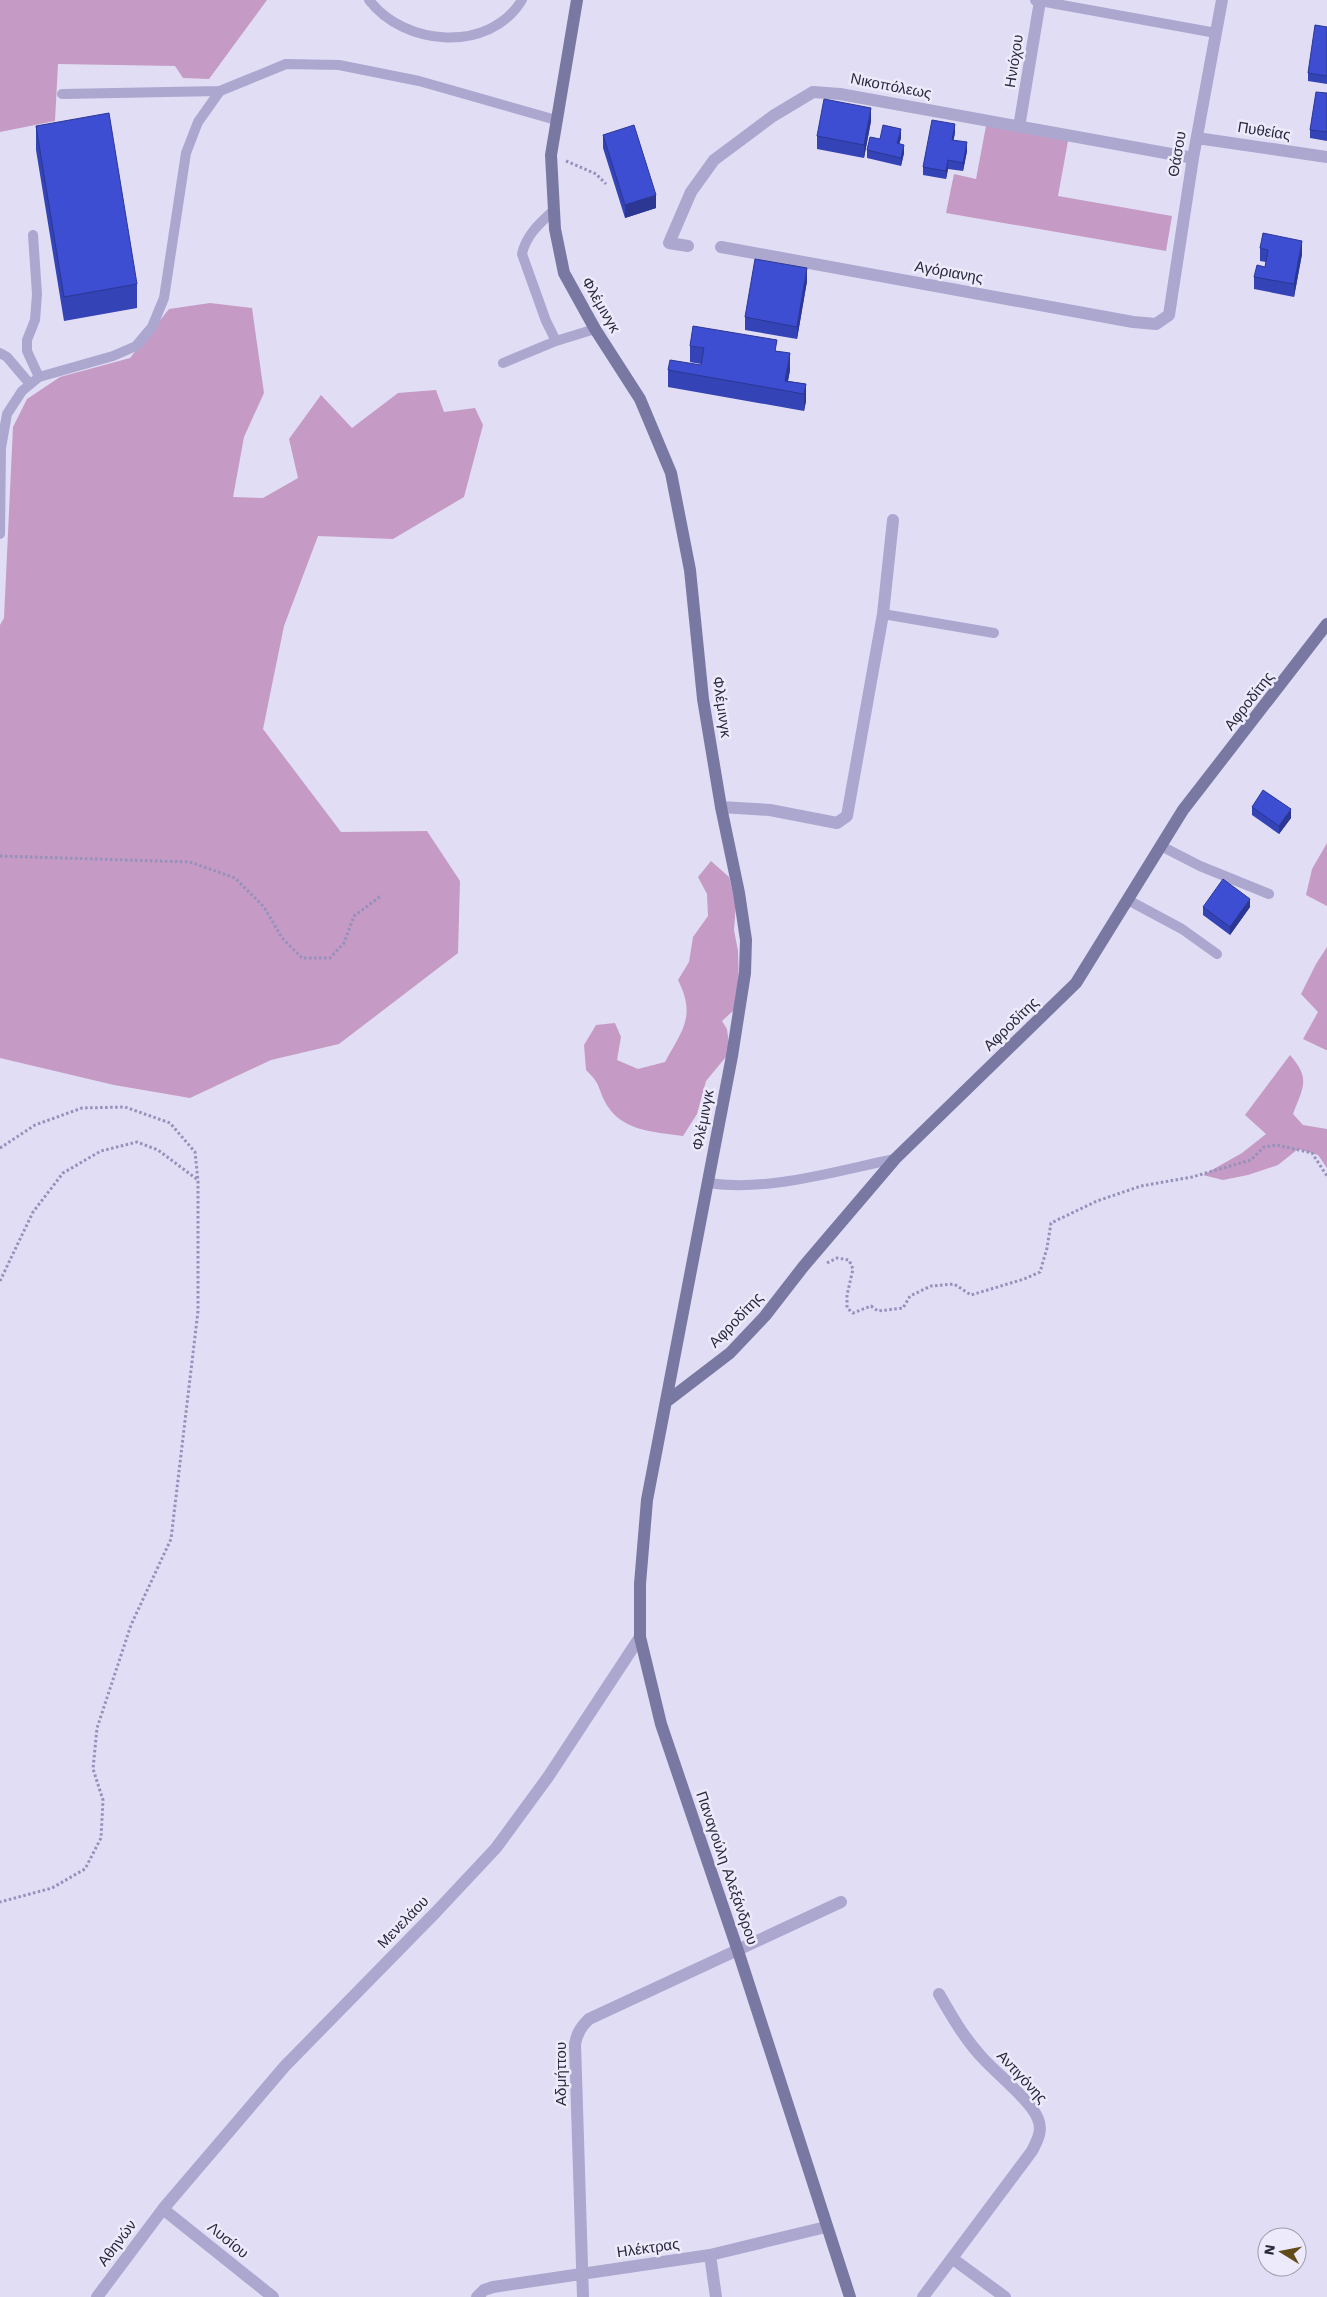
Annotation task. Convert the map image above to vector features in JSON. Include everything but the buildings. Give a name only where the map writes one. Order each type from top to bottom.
[{"type":"street","name":"Φλέμινγκ","points":[[578,0],[551,155],[554,210],[564,273],[595,329],[640,399],[671,473],[690,570],[703,699],[721,807],[739,893],[746,948],[745,973],[732,1056],[666,1402],[657,1439]]},
{"type":"street","name":"Ηνιόχου","points":[[1019,127],[1038,0]]},
{"type":"street","name":"Θάσου","points":[[1169,315],[1196,138],[1222,0]]},
{"type":"street","name":"Νικοπόλεως","points":[[688,246],[669,243],[691,192],[714,160],[773,116],[813,92],[840,94],[1193,158]]},
{"type":"street","name":"Πυθείας","points":[[1196,138],[1327,157]]},
{"type":"street","name":"Αγόριανης","points":[[721,247],[1132,322],[1156,324],[1169,315]]},
{"type":"street","points":[[721,807],[770,810],[837,823],[847,816],[884,614],[893,520]]},
{"type":"street","name":"Αφροδίτης","points":[[666,1402],[730,1353],[760,1322],[802,1267],[895,1159],[1076,983],[1184,810],[1327,624]]},
{"type":"street","name":"Παναγούλη Αλεξάνδρου","points":[[657,1439],[646,1510],[640,1584],[640,1637],[661,1724],[738,1951],[850,2297]]},
{"type":"street","name":"Μενελάου","points":[[163,2209],[285,2066],[496,1848],[548,1777],[640,1637]]},
{"type":"street","name":"Αδμήττου","points":[[583,2297],[576,2035],[589,2019],[841,1902]]},
{"type":"street","name":"Αντιγόνης","points":[[923,2297],[1032,2151],[1039,2138],[1040,2128],[1038,2118],[1026,2103],[978,2054],[939,1994]]},
{"type":"street","name":"Αθηνών","points":[[97,2297],[163,2209]]},
{"type":"street","name":"Λυσίου","points":[[163,2209],[273,2297]]},
{"type":"street","name":"Ηλέκτρας","points":[[477,2297],[484,2290],[493,2287],[710,2255],[826,2227]]},
{"type":"street","points":[[710,2255],[716,2297]]},
{"type":"street","points":[[953,2259],[1005,2297]]},
{"type":"lane","points":[[369,0],[377,12],[399,27],[421,35],[447,37],[466,36],[490,30],[522,0]]},
{"type":"lane","points":[[1038,0],[1216,33]]},
{"type":"lane","points":[[62,94],[220,90],[286,64],[339,65],[419,81],[556,120]]},
{"type":"lane","points":[[0,534],[0,448],[7,414],[22,391],[39,378],[113,356],[136,346],[152,327],[164,298],[186,153],[198,122],[220,90]]},
{"type":"lane","points":[[554,210],[538,224],[524,243],[522,254],[546,322],[556,341]]},
{"type":"lane","points":[[33,235],[37,294],[35,320],[28,340],[27,351],[39,378]]},
{"type":"lane","points":[[503,363],[556,341],[595,329]]},
{"type":"lane","points":[[0,352],[7,357],[30,384]]},
{"type":"lane","points":[[884,614],[994,633]]},
{"type":"lane","points":[[1161,846],[1200,866],[1269,894]]},
{"type":"lane","points":[[1128,900],[1182,929],[1217,954]]},
{"type":"lane","points":[[708,1183],[721,1185],[789,1180],[895,1159]]},
{"type":"path","points":[[551,155],[596,174],[606,184]]},
{"type":"path","points":[[0,856],[190,862],[235,878],[264,907],[282,938],[302,958],[330,958],[344,943],[354,916],[382,895]]},
{"type":"path","points":[[0,1148],[35,1126],[82,1108],[125,1107],[170,1123],[195,1152],[198,1181],[198,1311],[171,1539],[131,1624],[97,1728],[93,1769],[103,1800],[101,1838],[86,1869],[52,1888],[0,1902]]},
{"type":"path","points":[[0,1281],[33,1212],[63,1172],[101,1151],[137,1142],[158,1150],[198,1181]]},
{"type":"path","points":[[822,1266],[837,1258],[849,1260],[854,1269],[847,1294],[847,1308],[853,1312],[871,1306],[878,1311],[903,1308],[910,1296],[932,1286],[954,1284],[970,1295],[1024,1279],[1040,1272],[1047,1248],[1051,1223],[1097,1201],[1141,1186],[1192,1177],[1252,1160],[1264,1147],[1277,1145],[1312,1153],[1327,1176]]},
{"type":"shaded area","points":[[0,0],[267,0],[209,79],[183,78],[175,66],[58,64],[55,121],[0,132]]},
{"type":"shaded area","points":[[986,126],[1068,141],[1058,196],[1172,216],[1166,251],[946,213],[954,174],[976,179]]},
{"type":"shaded area","points":[[210,303],[252,308],[264,393],[244,437],[233,497],[263,498],[298,478],[289,439],[321,395],[352,428],[398,393],[436,390],[444,412],[475,408],[483,425],[464,497],[393,539],[318,536],[284,626],[263,729],[341,832],[427,831],[460,881],[458,953],[339,1044],[271,1060],[190,1098],[114,1085],[0,1058],[0,625],[4,618],[13,427],[27,399],[60,377],[130,358],[169,309]]},
{"type":"shaded area","points":[[1327,843],[1327,906],[1306,895],[1312,869]]},
{"type":"shaded area","points":[[711,861],[729,877],[736,904],[734,930],[738,951],[739,985],[734,1010],[722,1021],[727,1029],[730,1052],[706,1081],[697,1114],[683,1136],[649,1131],[628,1124],[610,1110],[596,1081],[586,1070],[584,1045],[596,1025],[615,1023],[621,1037],[617,1060],[638,1069],[665,1062],[685,1022],[687,1013],[686,1003],[678,980],[689,962],[693,937],[708,916],[707,894],[698,877]]},
{"type":"shaded area","points":[[1327,947],[1326,1050],[1303,1039],[1318,1012],[1301,994]]},
{"type":"shaded area","points":[[1290,1055],[1297,1063],[1303,1077],[1302,1090],[1293,1114],[1303,1125],[1327,1129],[1327,1168],[1318,1155],[1298,1149],[1278,1165],[1248,1175],[1223,1180],[1203,1175],[1242,1153],[1266,1134],[1245,1115]]}]
